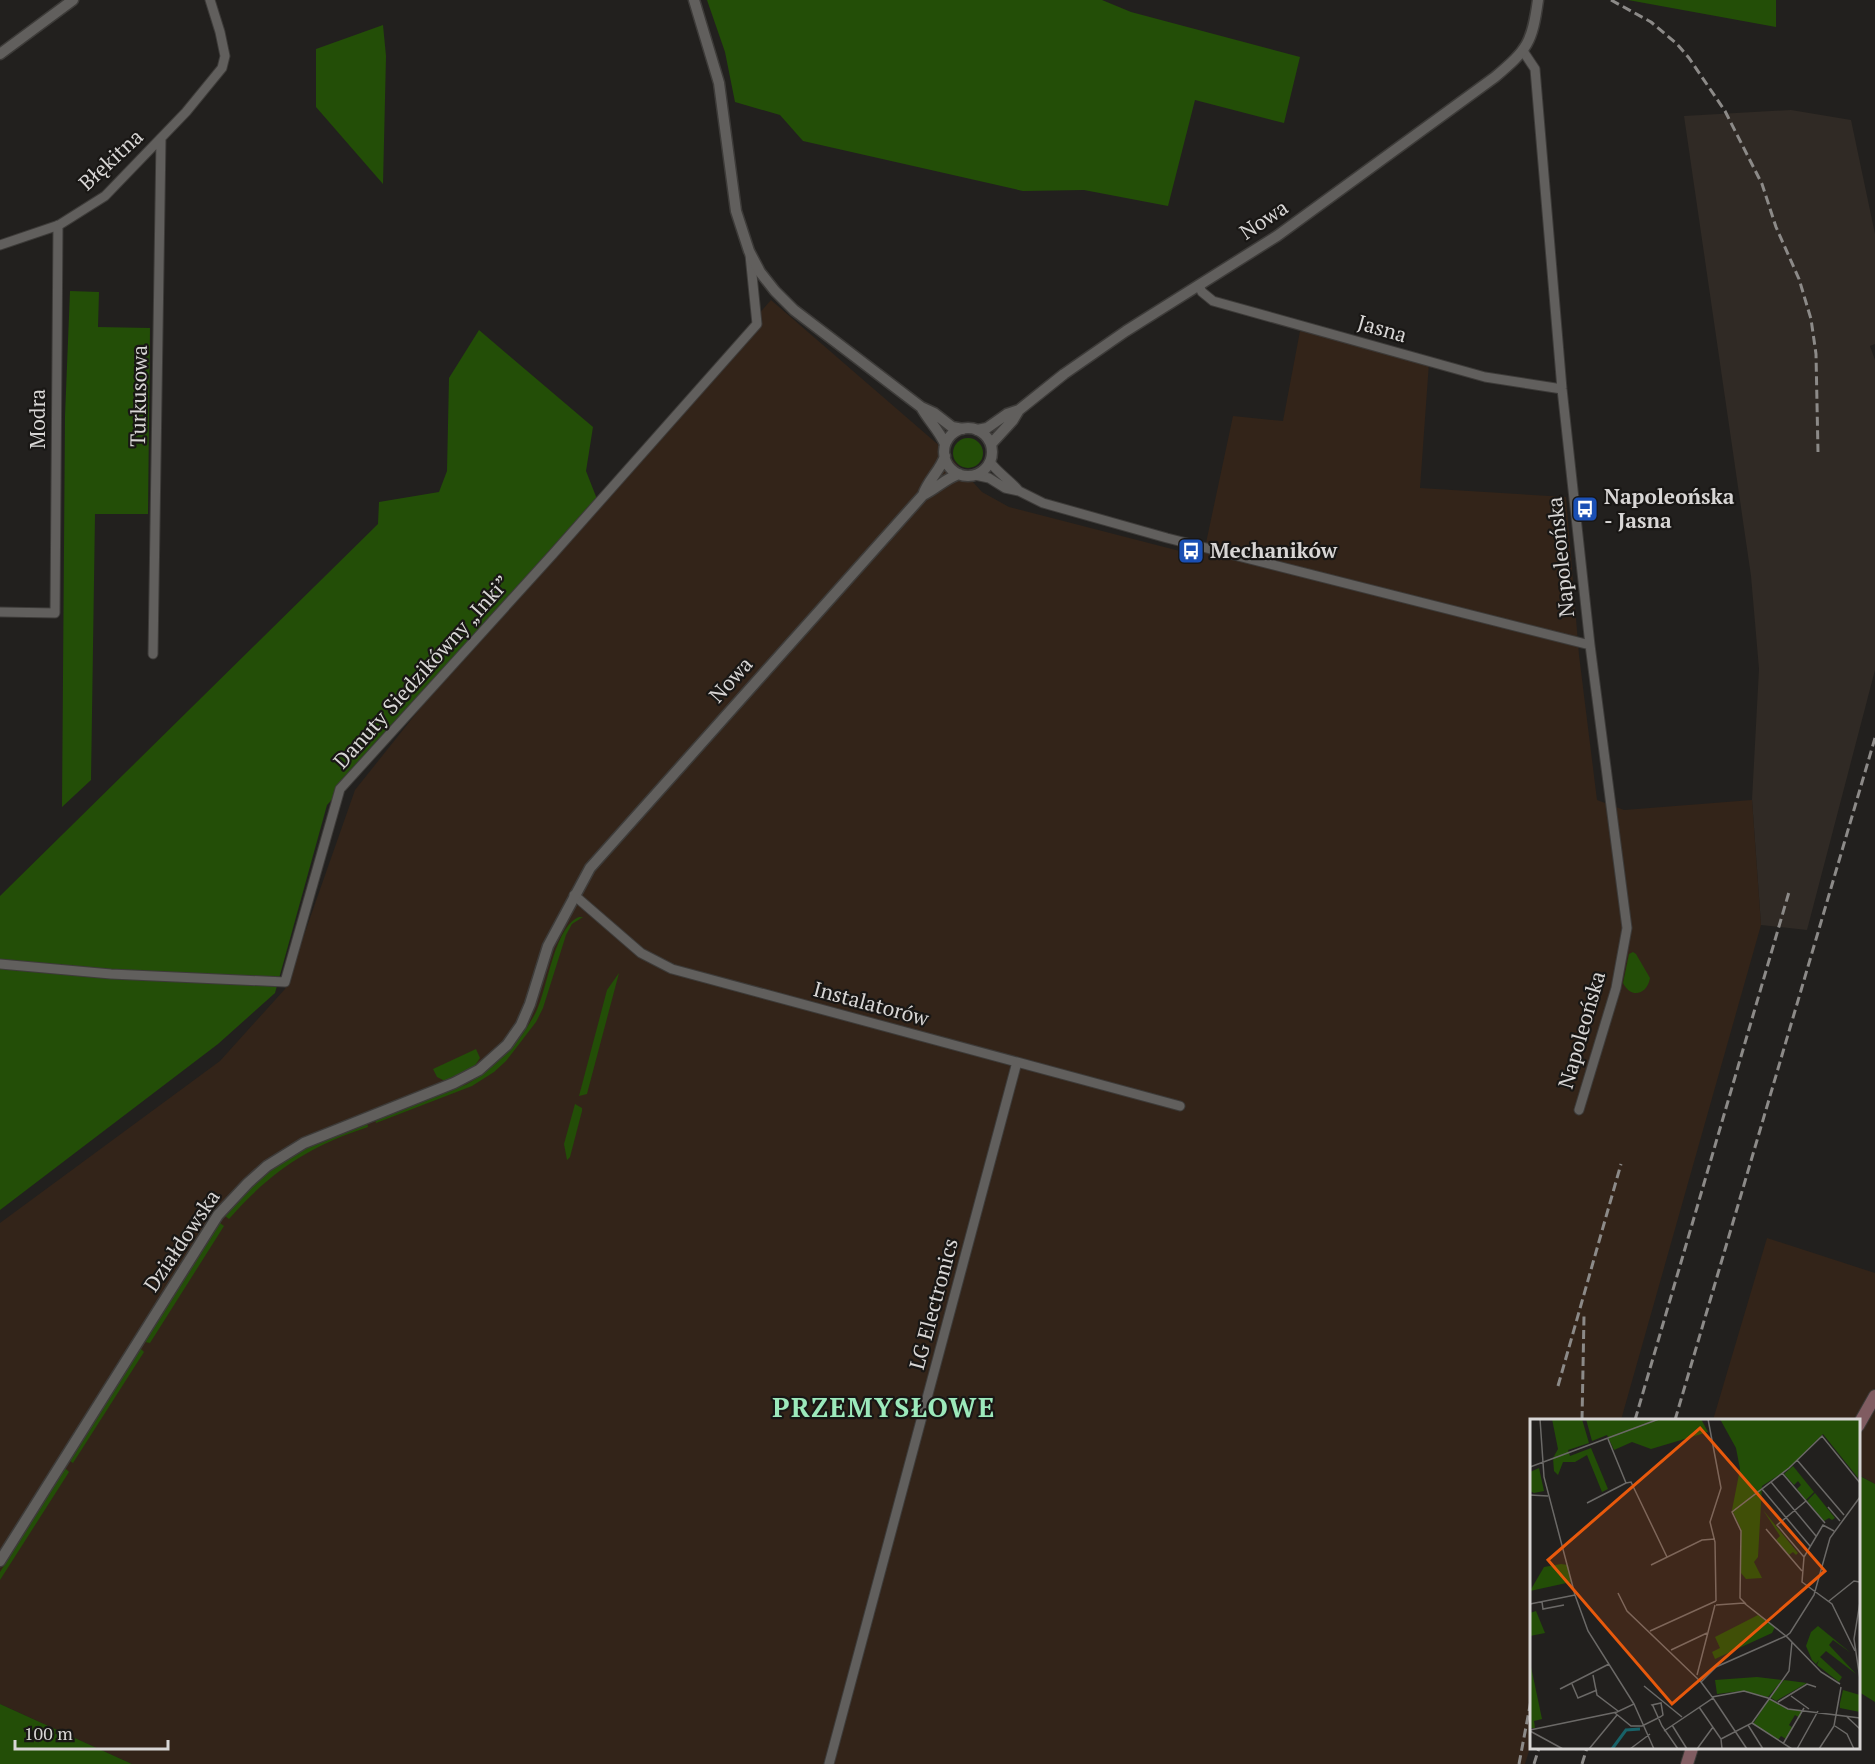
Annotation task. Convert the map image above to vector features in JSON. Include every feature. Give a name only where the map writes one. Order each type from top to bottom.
[{"type":"main road","points":[[1860,1422],[1875,1396]]},
{"type":"main road","points":[[1687,1764],[1692,1749]]},
{"type":"street","points":[[0,54],[73,0]]},
{"type":"street","name":"Błękitna","points":[[0,245],[58,225],[105,196],[186,112],[222,68],[225,56],[210,0]]},
{"type":"street","points":[[694,0],[719,83],[736,211],[749,250],[767,282],[794,310],[921,406],[952,427],[977,430],[983,433],[991,444],[992,456],[984,470],[975,475]]},
{"type":"street","points":[[1523,51],[1535,27],[1538,0]]},
{"type":"street","name":"Nowa","points":[[991,444],[1019,410],[1064,374],[1126,331],[1277,236],[1495,77],[1523,51]]},
{"type":"street","name":"Napoleońska","points":[[1523,51],[1535,69],[1562,389],[1590,645],[1627,928],[1616,988],[1579,1110]]},
{"type":"street","name":"Turkusowa","points":[[153,654],[161,138]]},
{"type":"street","name":"Modra","points":[[0,612],[55,613],[58,225]]},
{"type":"street","name":"Danuty Siedzikówny „Inki”","points":[[0,964],[111,974],[285,982],[340,789],[757,324],[749,250]]},
{"type":"street","name":"Jasna","points":[[1199,286],[1202,292],[1213,301],[1485,377],[1562,389]]},
{"type":"street","points":[[921,406],[945,444],[945,456],[950,467],[959,474],[989,478],[1005,488],[1019,490],[1043,503],[1167,538],[1590,645]]},
{"type":"street","name":"Nowa","points":[[977,430],[987,428],[1007,414],[1019,410]]},
{"type":"street","points":[[945,444],[951,436],[963,429]]},
{"type":"street","name":"Nowa","points":[[923,495],[926,485],[942,464],[945,456]]},
{"type":"street","points":[[990,462],[1019,490]]},
{"type":"street","name":"Nowa","points":[[574,895],[590,868],[608,847],[923,495],[959,474]]},
{"type":"street","name":"Instalatorów","points":[[574,895],[641,952],[672,969],[1180,1106]]},
{"type":"street","name":"Działdowska","points":[[0,1561],[218,1215],[267,1166],[304,1143],[454,1083],[494,1059],[507,1045],[520,1025],[530,1004],[548,946],[574,895]]},
{"type":"street","name":"LG Electronics","points":[[829,1764],[1017,1062]]},
{"type":"shaded area","points":[[1791,110],[1851,120],[1875,234],[1875,344],[1870,346],[1875,360],[1875,670],[1807,930],[1761,925],[1752,800],[1759,669],[1751,576],[1684,116]]},
{"type":"shaded area","points":[[771,300],[942,448],[982,492],[1009,507],[1203,557],[1233,416],[1283,421],[1300,331],[1429,363],[1420,488],[1566,497],[1579,655],[1597,800],[1624,810],[1752,800],[1761,925],[1621,1419],[1530,1419],[1530,1748],[1525,1764],[132,1764],[0,1704],[0,1223],[220,1061],[285,989],[355,790],[434,691],[597,499]]},
{"type":"shaded area","points":[[1767,1238],[1875,1273],[1875,1484],[1860,1476],[1860,1419],[1713,1419]]},
{"type":"green space","points":[[707,0],[1102,0],[1131,12],[1300,57],[1284,123],[1195,100],[1168,206],[1084,190],[1023,191],[803,141],[780,115],[735,102],[725,52]]},
{"type":"green space","points":[[1628,0],[1776,0],[1776,27]]},
{"type":"green space","points":[[383,25],[386,56],[383,184],[316,107],[316,49]]},
{"type":"green space","points":[[70,291],[99,292],[98,327],[150,328],[148,514],[95,514],[91,780],[62,807],[65,416]]},
{"type":"green space","points":[[479,330],[593,427],[586,471],[597,499],[434,691],[327,805],[275,993],[218,1044],[0,1210],[0,896],[378,524],[379,502],[439,492],[447,471],[449,378]]},
{"type":"green space","points":[[968,438],[979,442],[983,453],[979,464],[968,468],[957,464],[953,453],[957,442]]},
{"type":"green space","points":[[583,917],[572,924],[566,935],[543,1008],[536,1022],[506,1061],[472,1086],[376,1123],[375,1119],[467,1084],[478,1078],[507,1053],[536,1012],[563,933],[570,923]]},
{"type":"green space","points":[[1633,952],[1650,978],[1646,988],[1638,993],[1630,991],[1623,983],[1629,954]]},
{"type":"green space","points":[[619,973],[587,1094],[579,1096],[607,990]]},
{"type":"green space","points":[[476,1049],[480,1058],[474,1067],[445,1081],[437,1077],[433,1069]]},
{"type":"green space","points":[[575,1104],[582,1108],[582,1111],[570,1157],[567,1160],[564,1144]]},
{"type":"green space","points":[[367,1122],[368,1127],[309,1152],[275,1174],[229,1219],[225,1216],[255,1183],[288,1158],[325,1139]]},
{"type":"green space","points":[[220,1223],[224,1226],[150,1343],[145,1342]]},
{"type":"green space","points":[[140,1348],[144,1352],[73,1463],[70,1461]]},
{"type":"green space","points":[[65,1468],[69,1472],[0,1580],[0,1572]]},
{"type":"green space","points":[[1860,1476],[1875,1484],[1875,1702],[1860,1693]]},
{"type":"green space","points":[[0,1704],[132,1764],[0,1764]]},
{"type":"railway","points":[[1611,0],[1651,22],[1677,44],[1689,58],[1725,111],[1762,184],[1776,227],[1799,279],[1811,319],[1816,354],[1818,452]]},
{"type":"railway","points":[[1675,1419],[1875,738]]},
{"type":"railway","points":[[1635,1419],[1789,892]]},
{"type":"railway","points":[[1558,1386],[1621,1164]]},
{"type":"railway","points":[[1582,1419],[1584,1316]]},
{"type":"railway","points":[[1519,1764],[1530,1706]]},
{"type":"railway","points":[[1534,1764],[1539,1749]]},
{"type":"railway","points":[[1582,1764],[1587,1749]]},
{"type":"place","name":"Napoleońska - Jasna","points":[[1585,509]]},
{"type":"place","name":"Mechaników","points":[[1191,551]]},
{"type":"district","name":"PRZEMYSŁOWE","points":[[884,1408]]}]
